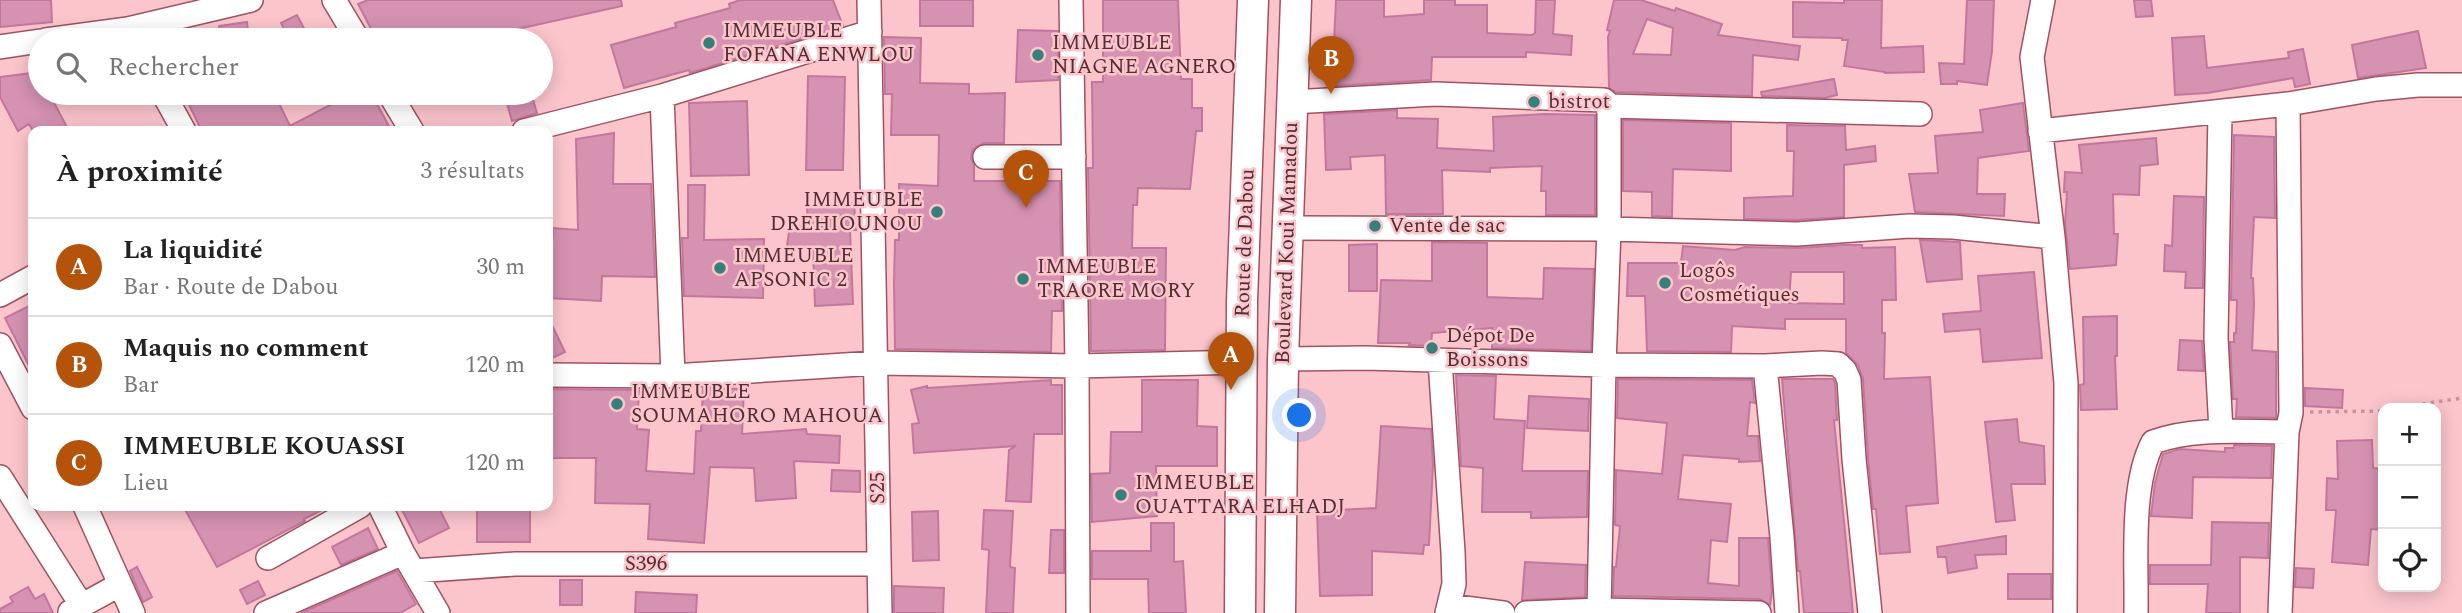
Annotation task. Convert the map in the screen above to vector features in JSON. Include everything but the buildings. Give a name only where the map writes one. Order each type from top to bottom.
[{"type":"main road","name":"Route de Dabou","points":[[1240,613],[1242,301],[1253,0]]},
{"type":"main road","name":"Boulevard Koui Mamadou","points":[[1280,613],[1283,359],[1296,0]]},
{"type":"street","points":[[155,28],[251,0]]},
{"type":"street","points":[[334,0],[351,28]]},
{"type":"street","name":"S25","points":[[869,0],[880,613]]},
{"type":"street","points":[[1071,0],[1078,613]]},
{"type":"street","points":[[2043,0],[2032,57],[2053,237],[2066,383],[2065,613]]},
{"type":"street","points":[[544,126],[663,96],[870,32]]},
{"type":"street","points":[[0,47],[28,43]]},
{"type":"street","points":[[2040,131],[2288,104],[2376,89],[2462,85]]},
{"type":"street","points":[[1292,102],[1434,94],[1604,100],[1608,107],[1609,229],[1599,612]]},
{"type":"street","points":[[663,96],[673,376]]},
{"type":"street","points":[[2280,613],[2289,422],[2288,104]]},
{"type":"street","points":[[170,105],[181,126]]},
{"type":"street","points":[[396,105],[409,126]]},
{"type":"street","points":[[1608,107],[1920,114]]},
{"type":"street","points":[[2220,112],[2216,338],[2221,431]]},
{"type":"street","points":[[985,157],[1074,157]]},
{"type":"street","points":[[1289,228],[1609,229],[1797,234],[1909,226],[1952,227],[2053,237]]},
{"type":"street","points":[[0,295],[28,280]]},
{"type":"street","points":[[0,345],[28,398]]},
{"type":"street","points":[[1283,359],[1366,358],[1604,365],[1838,365],[1845,371],[1851,397],[1854,459],[1870,613]]},
{"type":"street","points":[[1440,361],[1454,552],[1454,584],[1448,609],[1503,613]]},
{"type":"street","points":[[553,375],[673,376],[876,363],[1077,366],[1243,362]]},
{"type":"street","points":[[1765,366],[1786,572],[1787,613]]},
{"type":"street","points":[[2136,613],[2139,490],[2152,442],[2168,436],[2289,422]]},
{"type":"street","points":[[0,477],[75,610],[119,586]]},
{"type":"street","points":[[87,511],[133,613]]},
{"type":"street","points":[[268,558],[351,511]]},
{"type":"street","points":[[382,511],[438,613]]},
{"type":"street","name":"S396","points":[[277,610],[408,562],[879,564]]},
{"type":"street","points":[[1526,613],[1759,613]]},
{"type":"path","points":[[2430,403],[2462,398]]},
{"type":"path","points":[[2289,422],[2378,412]]},
{"type":"place","name":"IMMEUBLE FOFANA ENWLOU","points":[[709,43]]},
{"type":"place","name":"IMMEUBLE NIAGNE AGNERO","points":[[1038,55]]},
{"type":"place","name":"Maquis no comment","points":[[1331,94]]},
{"type":"place","name":"bistrot","points":[[1534,102]]},
{"type":"place","name":"IMMEUBLE KOUASSI","points":[[1026,208]]},
{"type":"place","name":"IMMEUBLE DREHIOUNOU","points":[[937,212]]},
{"type":"place","name":"Vente de sac","points":[[1375,226]]},
{"type":"place","name":"IMMEUBLE APSONIC 2","points":[[720,268]]},
{"type":"place","name":"IMMEUBLE TRAORE MORY","points":[[1023,279]]},
{"type":"place","name":"Logôs Cosmétiques","points":[[1665,283]]},
{"type":"place","name":"Dépot De Boissons","points":[[1432,348]]},
{"type":"place","name":"La liquidité","points":[[1231,390]]},
{"type":"place","name":"IMMEUBLE SOUMAHORO MAHOUA","points":[[617,404]]},
{"type":"place","name":"IMMEUBLE OUATTARA ELHADJ","points":[[1121,495]]}]
